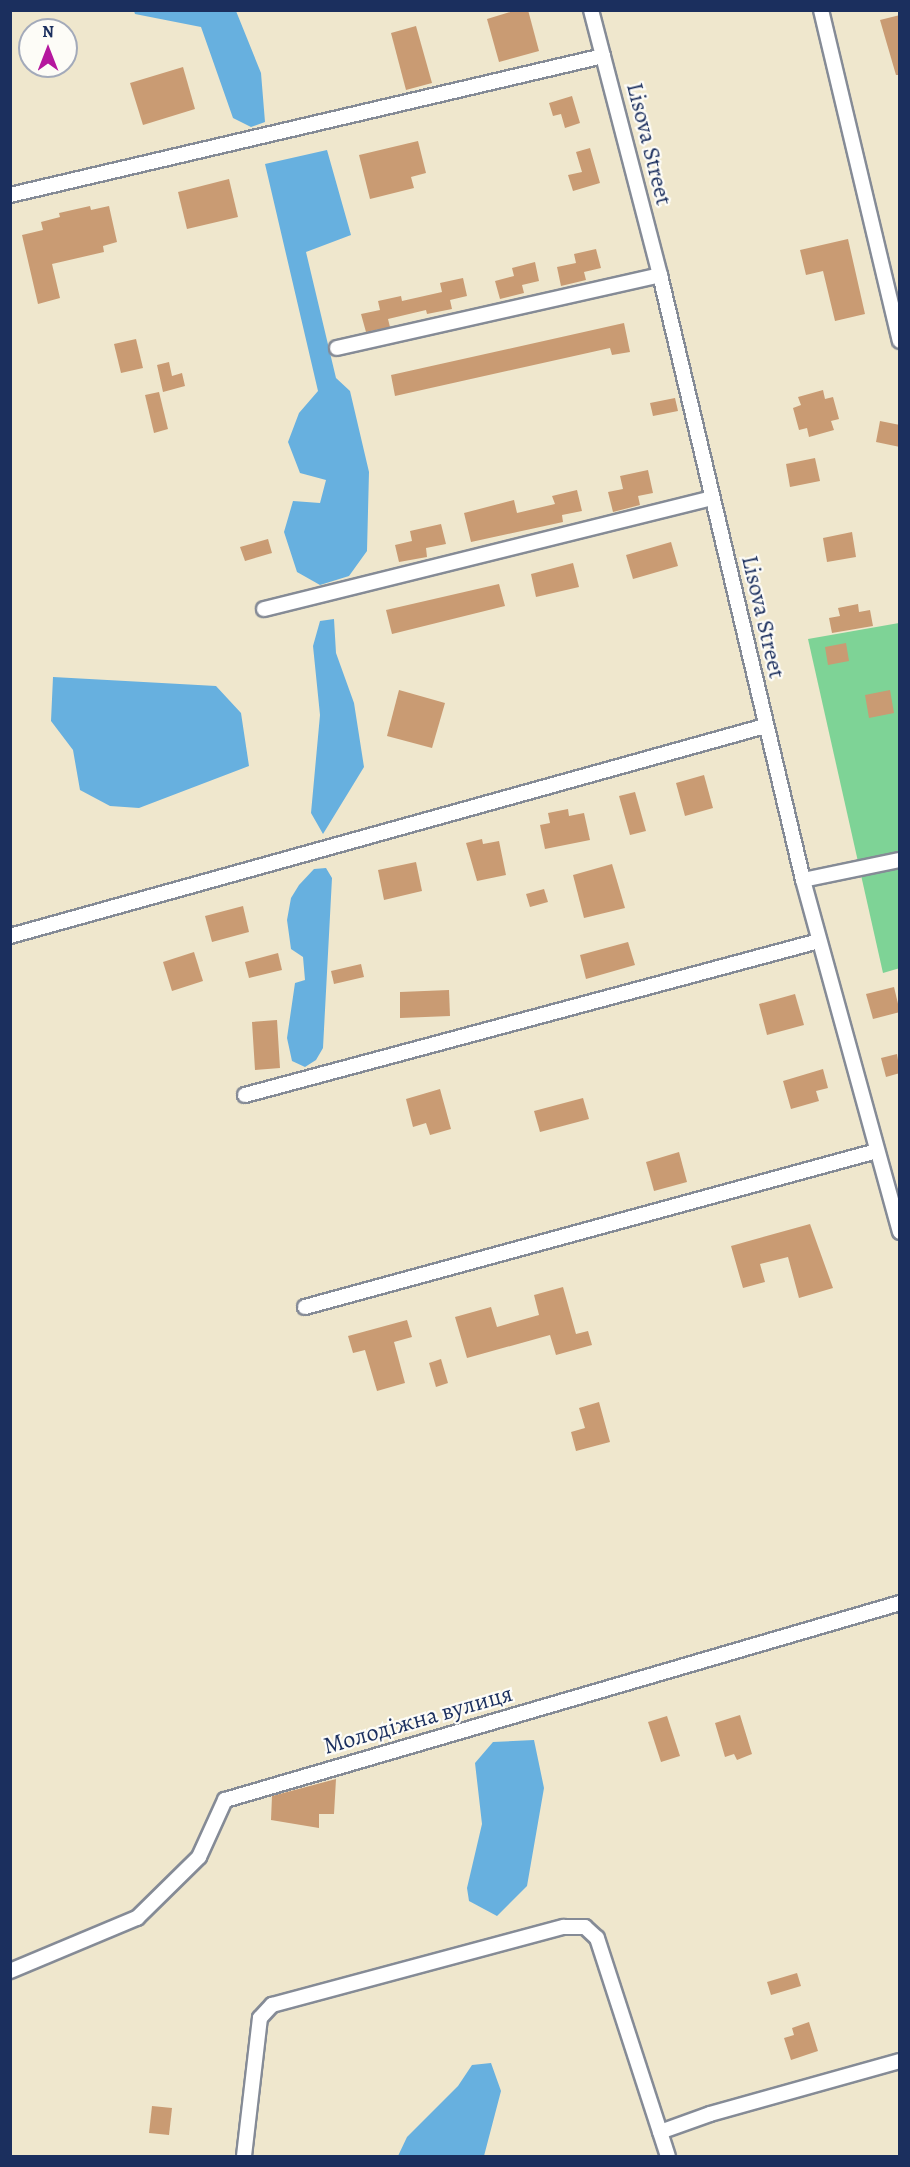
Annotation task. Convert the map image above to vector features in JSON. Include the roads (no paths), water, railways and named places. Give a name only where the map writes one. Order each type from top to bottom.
[{"type":"street","name":"Lisova Street","points":[[591,10],[660,276],[803,880],[900,1232]]},
{"type":"street","points":[[821,10],[900,341]]},
{"type":"street","points":[[10,195],[603,56]]},
{"type":"street","points":[[337,348],[660,276]]},
{"type":"street","points":[[264,609],[711,498]]},
{"type":"street","points":[[10,936],[765,726]]},
{"type":"street","points":[[803,880],[900,860]]},
{"type":"street","points":[[245,1095],[819,941]]},
{"type":"street","points":[[305,1307],[877,1151]]},
{"type":"street","name":"Молодіжна вулиця","points":[[10,1971],[137,1918],[199,1857],[225,1800],[900,1603]]},
{"type":"street","points":[[244,2157],[260,2018],[272,2005],[564,1927],[585,1927],[597,1938],[668,2157]]},
{"type":"street","points":[[660,2132],[711,2114],[900,2061]]},
{"type":"water","points":[[134,11],[236,11],[261,73],[265,122],[251,127],[233,118],[201,27],[135,14]]},
{"type":"water","points":[[327,150],[351,235],[306,252],[336,378],[350,391],[369,472],[367,551],[349,576],[320,585],[297,572],[284,532],[293,501],[320,503],[326,480],[300,473],[288,442],[299,413],[318,391],[265,164]]},
{"type":"water","points":[[334,619],[336,653],[354,703],[364,767],[323,834],[311,813],[320,715],[313,646],[320,621]]},
{"type":"water","points":[[53,677],[216,686],[241,713],[249,766],[139,808],[110,806],[80,790],[73,750],[51,721]]},
{"type":"water","points":[[326,868],[332,878],[323,1048],[316,1060],[305,1067],[292,1061],[287,1038],[295,983],[305,980],[303,957],[291,949],[287,920],[291,898],[299,885],[314,869]]},
{"type":"water","points":[[534,1740],[544,1788],[527,1886],[497,1916],[469,1901],[467,1888],[482,1824],[475,1763],[493,1742]]},
{"type":"water","points":[[491,2063],[501,2091],[484,2156],[398,2156],[407,2137],[458,2086],[472,2065]]}]
